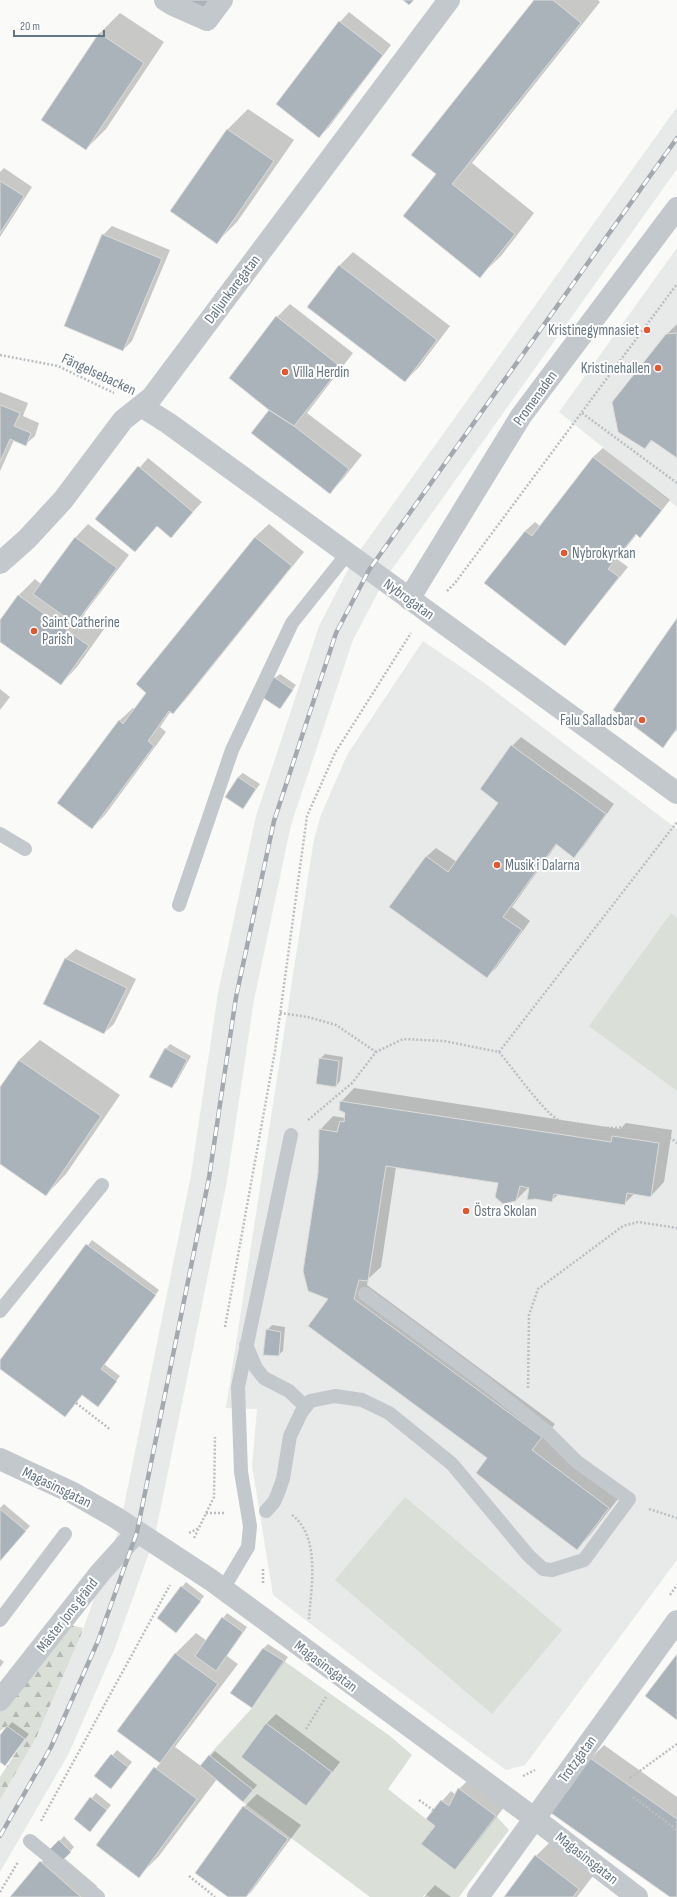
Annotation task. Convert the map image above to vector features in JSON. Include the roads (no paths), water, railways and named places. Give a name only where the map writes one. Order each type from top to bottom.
[{"type":"street","points":[[165,0],[207,20],[222,0]]},
{"type":"street","name":"Daljunkaregatan","points":[[0,563],[27,540],[63,500],[123,420],[152,397],[449,0]]},
{"type":"street","name":"Promenaden","points":[[418,605],[520,416],[677,208]]},
{"type":"street","name":"Nybrogatan","points":[[141,406],[168,423],[418,605],[674,786]]},
{"type":"street","name":"Magasinsgatan","points":[[0,1459],[77,1496],[115,1517],[223,1589],[340,1677],[534,1818],[637,1897]]},
{"type":"street","name":"Mäster Jons gränd","points":[[0,1700],[100,1573],[137,1532]]},
{"type":"street","name":"Trotzgatan","points":[[478,1897],[677,1621]]},
{"type":"lane","points":[[179,905],[232,750],[292,623],[347,554]]},
{"type":"lane","points":[[0,834],[25,849]]},
{"type":"lane","points":[[223,1589],[248,1547],[250,1526],[241,1472],[238,1387],[291,1135]]},
{"type":"lane","points":[[0,1311],[102,1185]]},
{"type":"lane","points":[[266,1511],[274,1502],[278,1493],[283,1479],[290,1436],[294,1424],[305,1406],[310,1401],[320,1398],[342,1397],[362,1400],[389,1413],[452,1464],[528,1555],[544,1569],[552,1570],[584,1560],[629,1499],[577,1462],[546,1431],[365,1294]]},
{"type":"lane","points":[[246,1345],[256,1368],[264,1378],[289,1391],[305,1406]]},
{"type":"lane","points":[[0,1620],[65,1534]]},
{"type":"lane","points":[[30,1841],[98,1897]]},
{"type":"railway","points":[[0,1836],[51,1747],[98,1641],[137,1532],[209,1178],[236,997],[274,821],[336,633],[369,570],[677,138]]},
{"type":"place","name":"Kristinegymnasiet","points":[[647,330]]},
{"type":"place","name":"Kristinehallen","points":[[658,368]]},
{"type":"place","name":"Villa Herdin","points":[[285,372]]},
{"type":"place","name":"Nybrokyrkan","points":[[564,553]]},
{"type":"place","name":"Saint Catherine Parish","points":[[34,631]]},
{"type":"place","name":"Falu Salladsbar","points":[[642,720]]},
{"type":"place","name":"Musik i Dalarna","points":[[497,865]]},
{"type":"place","name":"Östra Skolan","points":[[466,1211]]}]
